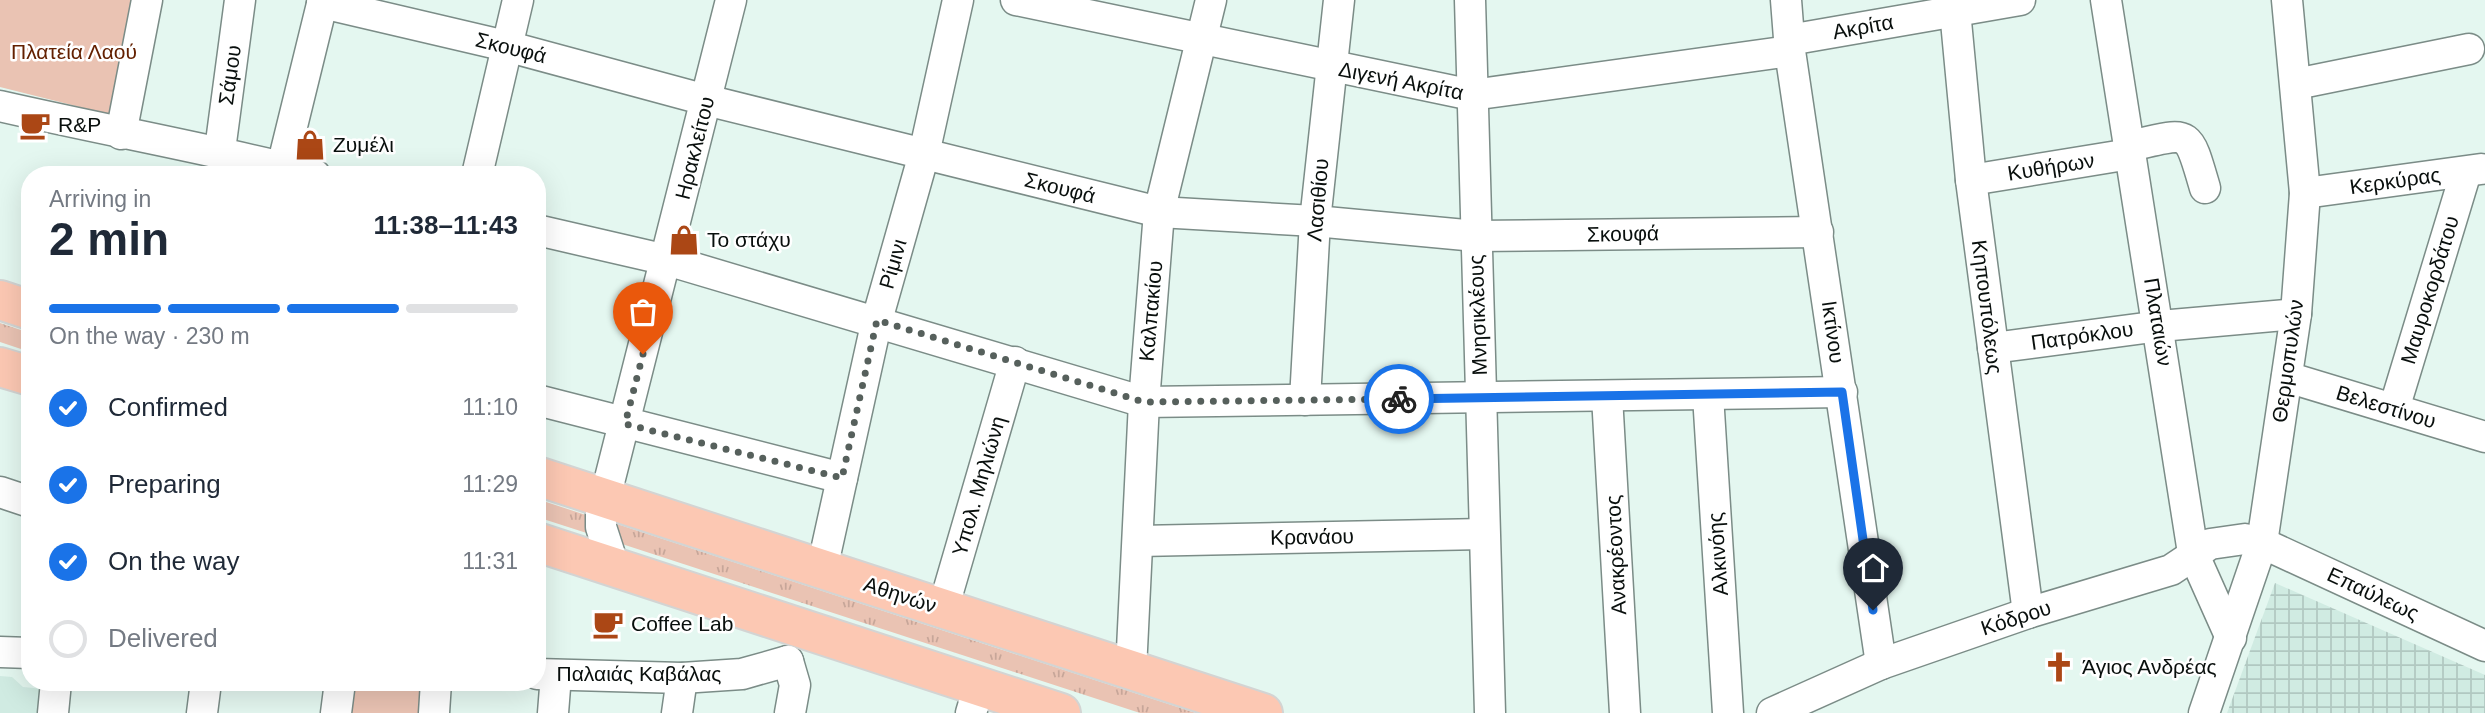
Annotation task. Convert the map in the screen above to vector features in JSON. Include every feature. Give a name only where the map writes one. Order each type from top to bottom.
[{"type":"highway","points":[[0,300],[21,307]]},
{"type":"highway","points":[[0,367],[21,373]]},
{"type":"highway","name":"Αθηνών","points":[[546,479],[1263,713]]},
{"type":"highway","points":[[546,545],[614,567],[793,644],[975,700],[1060,713]]},
{"type":"street","points":[[121,134],[147,0]]},
{"type":"street","name":"Σάμου","points":[[220,150],[240,0]]},
{"type":"street","points":[[479,166],[518,0]]},
{"type":"street","name":"Ηρακλείτου","points":[[614,567],[601,527],[605,498],[731,0]]},
{"type":"street","name":"Ρίμινι","points":[[822,569],[877,320],[924,154],[958,0]]},
{"type":"street","name":"Διγενή Ακρίτα","points":[[1016,0],[1200,41],[1472,95],[1790,46]]},
{"type":"street","name":"Καλπακίου","points":[[1131,670],[1144,402],[1159,212],[1211,0]]},
{"type":"street","name":"Λασιθίου","points":[[1305,400],[1315,221],[1339,0]]},
{"type":"street","name":"Μνησικλέους","points":[[1470,0],[1490,713]]},
{"type":"street","name":"Ικτίνου","points":[[1786,0],[1790,46],[1881,664]]},
{"type":"street","name":"Ακρίτα","points":[[1790,46],[1954,5],[2020,0]]},
{"type":"street","name":"Πλαταιών","points":[[2106,0],[2160,326],[2193,553],[2231,638]]},
{"type":"street","name":"Θερμοπυλών","points":[[2204,713],[2262,543],[2296,314],[2305,193],[2297,83],[2287,0]]},
{"type":"street","points":[[282,166],[322,1]]},
{"type":"street","name":"Σκουφά","points":[[322,1],[506,46],[706,100],[1159,212],[1315,221],[1476,236],[1818,232]]},
{"type":"street","name":"Κηπουπόλεως","points":[[1954,5],[1971,180],[2028,613]]},
{"type":"street","points":[[2297,83],[2469,49]]},
{"type":"street","points":[[0,106],[121,134],[220,150],[266,166]]},
{"type":"street","name":"Κυθήρων","points":[[1971,180],[2184,138],[2192,144],[2204,188]]},
{"type":"street","name":"Κερκύρας","points":[[2305,193],[2479,172]]},
{"type":"street","name":"Μαυροκορδάτου","points":[[2394,409],[2479,172]]},
{"type":"street","points":[[546,232],[667,260],[877,320],[1144,402],[1842,392]]},
{"type":"street","name":"Πατρόκλου","points":[[1993,348],[2160,326],[2296,314]]},
{"type":"street","name":"Υπολ. Μηλιώνη","points":[[943,609],[1015,362]]},
{"type":"street","name":"Βελεστίνου","points":[[2287,377],[2485,437]]},
{"type":"street","name":"Αλκινόης","points":[[1708,395],[1728,713]]},
{"type":"street","name":"Ανακρέοντος","points":[[1607,396],[1625,713]]},
{"type":"street","points":[[546,402],[842,478]]},
{"type":"street","points":[[0,492],[21,499]]},
{"type":"street","name":"Κρανάου","points":[[1139,541],[1484,534]]},
{"type":"street","name":"Κόδρου","points":[[1772,713],[1881,664],[2028,613],[2171,570],[2193,553],[2228,540],[2262,543]]},
{"type":"street","name":"Επαύλεως","points":[[2262,543],[2482,635]]},
{"type":"street","points":[[790,713],[795,685],[793,644]]},
{"type":"street","name":"Παλαιάς Καβάλας","points":[[547,674],[681,678],[742,674],[793,644]]},
{"type":"street","points":[[0,652],[21,653]]},
{"type":"street","points":[[547,674],[553,713]]},
{"type":"street","points":[[677,713],[681,678]]},
{"type":"street","points":[[53,713],[55,691]]},
{"type":"street","points":[[202,713],[205,691]]},
{"type":"street","points":[[337,713],[339,691]]},
{"type":"street","points":[[434,713],[435,691]]},
{"type":"shaded area","points":[[2275,583],[2485,675],[2485,713],[2227,713]]},
{"type":"shaded area","points":[[0,676],[12,677],[21,685],[21,691],[44,691],[43,705],[37,713],[0,713]]},
{"type":"green space","name":"Πλατεία Λαού","points":[[0,0],[135,0],[116,116],[0,87]]},
{"type":"green space","points":[[0,323],[21,330],[21,349],[0,342]]},
{"type":"green space","points":[[546,502],[589,516],[599,537],[546,520]]},
{"type":"green space","points":[[614,523],[1196,713],[1140,713],[622,544]]},
{"type":"green space","points":[[344,691],[424,691],[423,713],[343,713]]},
{"type":"way so far","points":[[643,354],[625,424],[842,478],[877,320],[1144,402],[1399,399]]},
{"type":"place","name":"R&P","points":[[35,125]]},
{"type":"place","name":"Ζυμέλι","points":[[310,145]]},
{"type":"place","name":"Το στάχυ","points":[[684,240]]},
{"type":"place","name":"Coffee Lab","points":[[608,624]]},
{"type":"place","name":"Άγιος Ανδρέας","points":[[2059,667]]},
{"type":"route","points":[[1399,399],[1842,392],[1873,610]]}]
